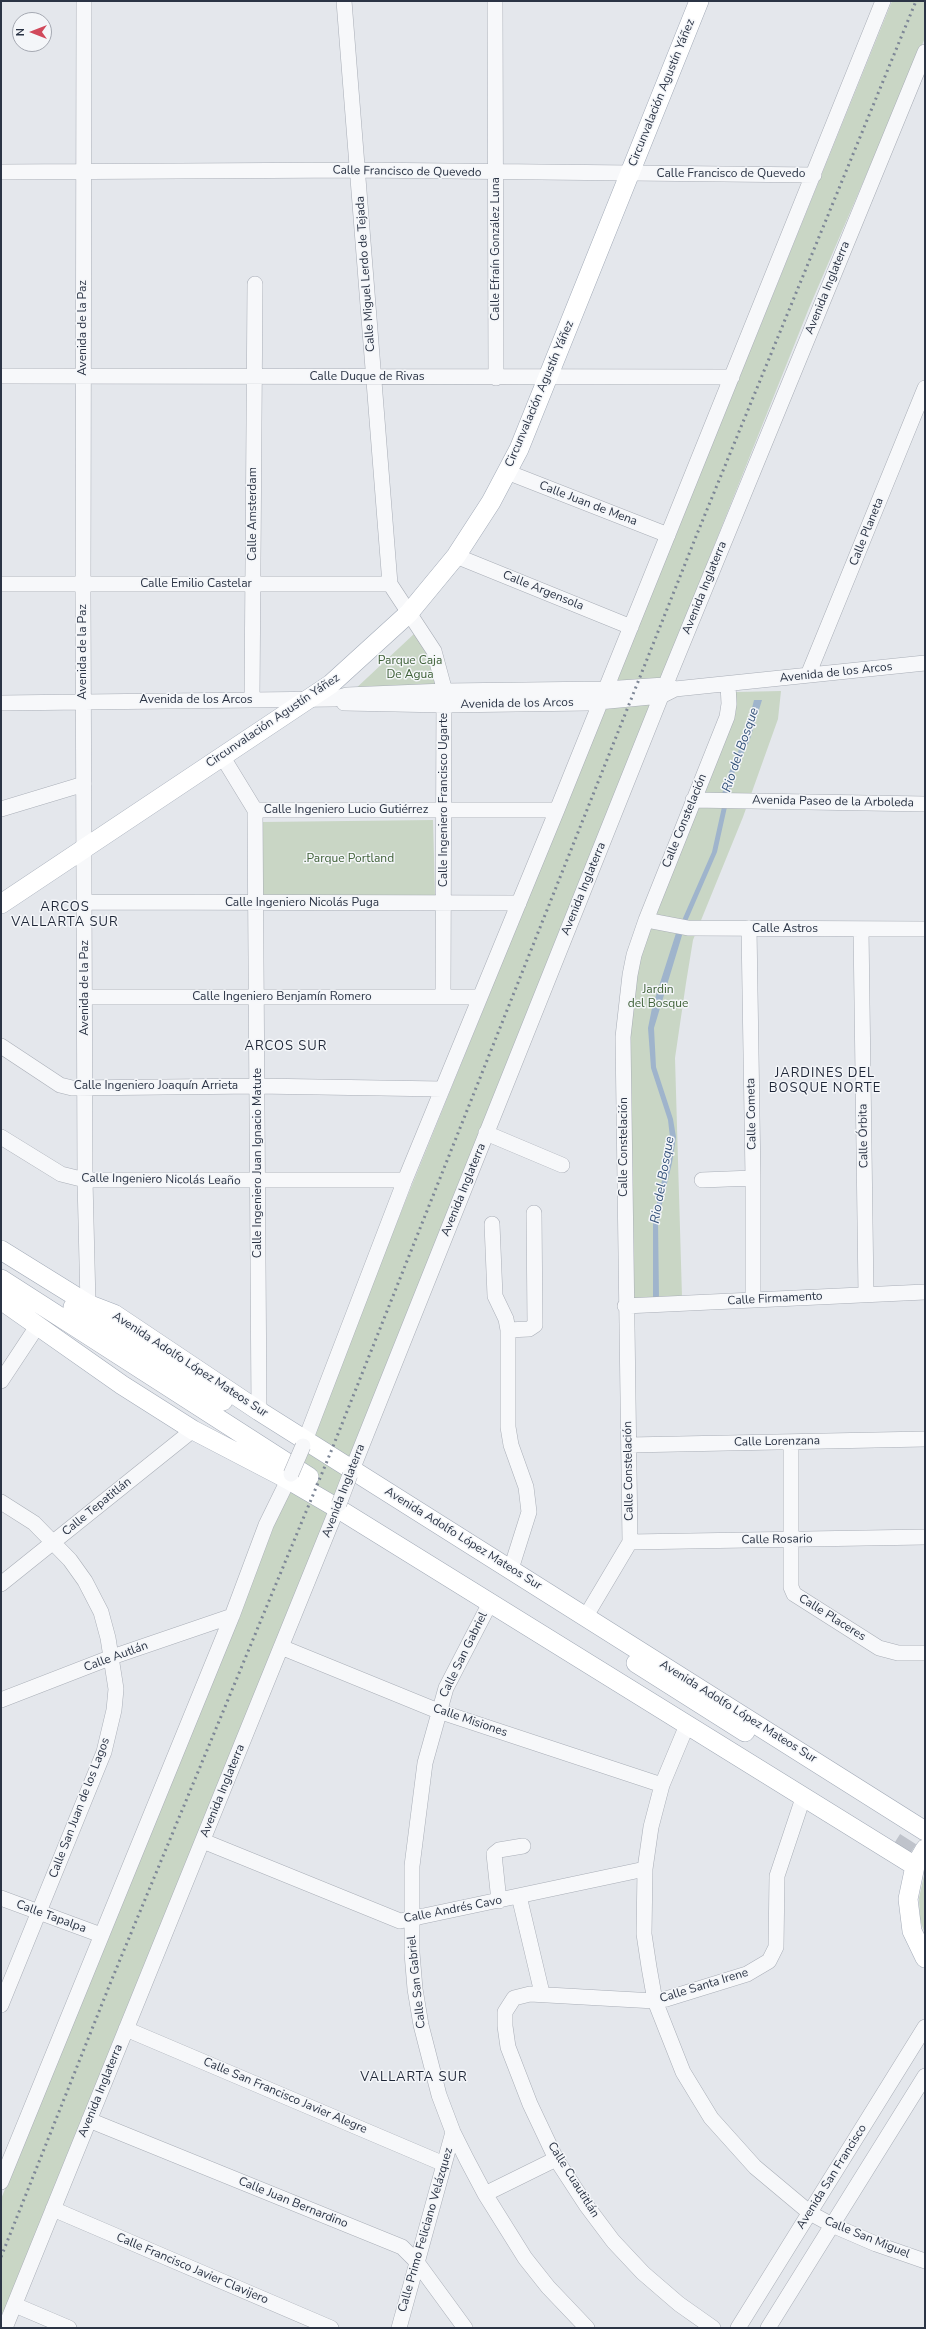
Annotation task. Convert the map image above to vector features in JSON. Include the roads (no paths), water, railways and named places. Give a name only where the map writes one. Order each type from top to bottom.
[{"type":"main road","name":"Circunvalación Agustín Yáñez","points":[[1,904],[308,700],[364,656],[409,613],[456,556],[491,502],[507,472],[548,378],[699,1]]},
{"type":"main road","name":"Avenida Adolfo López Mateos Sur","points":[[1,1250],[88,1304],[114,1314],[258,1410],[304,1443],[511,1569],[925,1831]]},
{"type":"main road","name":"Avenida Adolfo López Mateos Sur","points":[[1,1262],[228,1405],[623,1664],[898,1837]]},
{"type":"main road","name":"Avenida Adolfo López Mateos Sur","points":[[1,1279],[238,1432],[623,1664]]},
{"type":"main road","points":[[1,1300],[122,1385],[193,1430],[290,1477],[338,1506],[664,1712],[914,1866]]},
{"type":"main road","points":[[88,1304],[192,1374],[228,1405]]},
{"type":"main road","points":[[122,1385],[238,1432]]},
{"type":"main road","points":[[623,1664],[680,1675]]},
{"type":"main road","points":[[623,1664],[664,1712]]},
{"type":"main road","points":[[925,1849],[914,1866],[910,1882],[908,1909],[912,1932],[925,1958]]},
{"type":"street","name":"Avenida de la Paz","points":[[84,1],[83,701],[85,1180],[88,1304]]},
{"type":"street","name":"Calle Miguel Lerdo de Tejada","points":[[344,1],[390,584],[409,613]]},
{"type":"street","name":"Calle Efraín González Luna","points":[[495,1],[496,378]]},
{"type":"street","points":[[1,2182],[232,1616],[266,1525],[290,1477],[304,1443],[405,1180],[557,810],[883,1]]},
{"type":"street","name":"Avenida Inglaterra","points":[[5,2328],[338,1506],[486,1133],[925,52]]},
{"type":"street","name":"Calle Francisco de Quevedo","points":[[1,172],[358,170],[495,173],[814,175]]},
{"type":"street","name":"Calle Amsterdam","points":[[252,700],[255,284]]},
{"type":"street","name":"Calle Duque de Rivas","points":[[1,376],[496,378],[732,377]]},
{"type":"street","name":"Calle Planeta","points":[[808,675],[925,388]]},
{"type":"street","name":"Calle Juan de Mena","points":[[507,472],[668,535]]},
{"type":"street","name":"Calle Argensola","points":[[456,556],[630,627]]},
{"type":"street","name":"Calle Emilio Castelar","points":[[1,584],[390,584]]},
{"type":"street","name":"Calle Ingeniero Francisco Ugarte","points":[[409,613],[434,651],[445,698],[443,997]]},
{"type":"street","name":"Avenida de los Arcos","points":[[1,703],[334,699],[353,705],[445,698],[603,695],[925,664]]},
{"type":"street","name":"Calle Constelación","points":[[630,1542],[625,1306],[623,1037],[634,955],[646,920],[727,717],[729,704],[728,684]]},
{"type":"street","points":[[222,756],[255,810]]},
{"type":"street","points":[[1,809],[84,784]]},
{"type":"street","name":"Avenida Paseo de la Arboleda","points":[[693,800],[925,804]]},
{"type":"street","name":"Calle Ingeniero Lucio Gutiérrez","points":[[255,810],[557,810]]},
{"type":"street","name":"Calle Ingeniero Juan Ignacio Matute","points":[[255,810],[258,1410]]},
{"type":"street","name":"Calle Ingeniero Nicolás Puga","points":[[84,902],[519,903]]},
{"type":"street","name":"Calle Astros","points":[[646,920],[688,928],[925,928]]},
{"type":"street","name":"Calle Cometa","points":[[749,928],[753,1178],[753,1300]]},
{"type":"street","name":"Calle Órbita","points":[[861,929],[866,1294]]},
{"type":"street","name":"Calle Ingeniero Benjamín Romero","points":[[85,997],[480,997]]},
{"type":"street","name":"Calle Ingeniero Joaquín Arrieta","points":[[1,1046],[60,1085],[72,1088],[257,1086],[442,1089]]},
{"type":"street","points":[[486,1133],[562,1165]]},
{"type":"street","name":"Calle Ingeniero Nicolás Leaño","points":[[1,1137],[61,1174],[85,1180],[405,1180]]},
{"type":"street","points":[[702,1180],[753,1178]]},
{"type":"street","points":[[507,1325],[533,1328],[536,1321],[534,1213]]},
{"type":"street","points":[[492,1224],[495,1296],[507,1325],[509,1433],[511,1445],[526,1487],[530,1512],[511,1569]]},
{"type":"street","name":"Calle Firmamento","points":[[625,1306],[925,1292]]},
{"type":"street","points":[[1,1381],[38,1325]]},
{"type":"street","name":"Calle Tepatitlán","points":[[1,1584],[193,1430]]},
{"type":"street","name":"Calle Lorenzana","points":[[629,1445],[925,1439]]},
{"type":"street","name":"Calle Placeres","points":[[791,1442],[791,1587],[794,1594],[879,1648],[898,1653],[925,1653]]},
{"type":"street","name":"Calle San Juan de los Lagos","points":[[1,1502],[34,1523],[53,1542],[86,1581],[101,1612],[112,1657],[116,1689],[114,1710],[104,1752],[1,2005]]},
{"type":"street","name":"Calle Rosario","points":[[630,1542],[925,1537]]},
{"type":"street","points":[[586,1616],[630,1542]]},
{"type":"street","name":"Calle San Gabriel","points":[[490,1603],[458,1662],[438,1711],[424,1763],[412,1866],[411,1920],[412,1953],[421,2026],[440,2095],[453,2132],[485,2194],[525,2258],[553,2292],[587,2328]]},
{"type":"street","name":"Calle Autlán","points":[[1,1700],[112,1657],[232,1616]]},
{"type":"street","name":"Calle Misiones","points":[[281,1647],[438,1711],[662,1785]]},
{"type":"street","name":"Calle San Miguel","points":[[687,1725],[662,1785],[651,1827],[645,1869],[644,1934],[655,2001],[683,2072],[711,2118],[756,2167],[810,2213],[832,2226],[876,2244],[925,2261]]},
{"type":"street","name":"Calle Santa Irene","points":[[542,1993],[655,2001],[747,1974],[769,1961],[776,1947],[777,1876],[803,1798]]},
{"type":"street","name":"Calle Andrés Cavo","points":[[203,1841],[393,1920],[411,1920],[645,1869]]},
{"type":"street","points":[[499,1901],[494,1854],[499,1850],[524,1846]]},
{"type":"street","points":[[519,1896],[542,1993]]},
{"type":"street","name":"Calle Tapalpa","points":[[1,1898],[101,1935]]},
{"type":"street","name":"Calle Cuautitlán","points":[[542,1993],[520,1995],[514,1998],[505,2012],[505,2026],[508,2047],[530,2104],[556,2159],[586,2205],[618,2246],[643,2273],[679,2304],[712,2328]]},
{"type":"street","name":"Avenida San Francisco","points":[[738,2328],[925,2027]]},
{"type":"street","name":"Calle San Francisco Javier Alegre","points":[[126,2029],[444,2164]]},
{"type":"street","points":[[768,2328],[925,2076]]},
{"type":"street","name":"Calle Juan Bernardino","points":[[89,2120],[402,2247],[416,2261],[465,2328]]},
{"type":"street","name":"Calle Primo Feliciano Velázquez","points":[[399,2328],[416,2261],[453,2132]]},
{"type":"street","points":[[851,2146],[873,2160]]},
{"type":"street","points":[[485,2194],[556,2159]]},
{"type":"street","name":"Calle Francisco Javier Clavijero","points":[[53,2209],[331,2328]]},
{"type":"street","points":[[14,2305],[68,2328]]},
{"type":"water","name":"Rio del Bosque","points":[[754,700],[762,700],[750,739],[733,776],[729,795],[722,794],[728,775],[746,733]]},
{"type":"water","points":[[722,807],[727,807],[717,852],[685,926],[680,925],[712,852]]},
{"type":"water","name":"Rio del Bosque","points":[[677,930],[683,932],[654,1028],[656,1067],[673,1119],[676,1137],[672,1163],[658,1220],[659,1298],[653,1300],[653,1220],[668,1154],[670,1137],[668,1120],[651,1068],[648,1028],[652,1008]]},
{"type":"tunnel","points":[[895,1842],[925,1861]]},
{"type":"railway","points":[[1,2257],[112,1979],[330,1454],[697,534],[916,1]]},
{"type":"district","name":"ARCOS VALLARTA SUR","points":[[65,916]]},
{"type":"district","name":"ARCOS SUR","points":[[286,1047]]},
{"type":"district","name":"JARDINES DEL BOSQUE NORTE","points":[[825,1082]]},
{"type":"district","name":"VALLARTA SUR","points":[[414,2078]]},
{"type":"park label","name":"Parque Caja De Agua","points":[[410,668]]},
{"type":"park label","name":".Parque Portland","points":[[349,859]]},
{"type":"park label","name":"Jardin del Bosque","points":[[658,997]]}]
